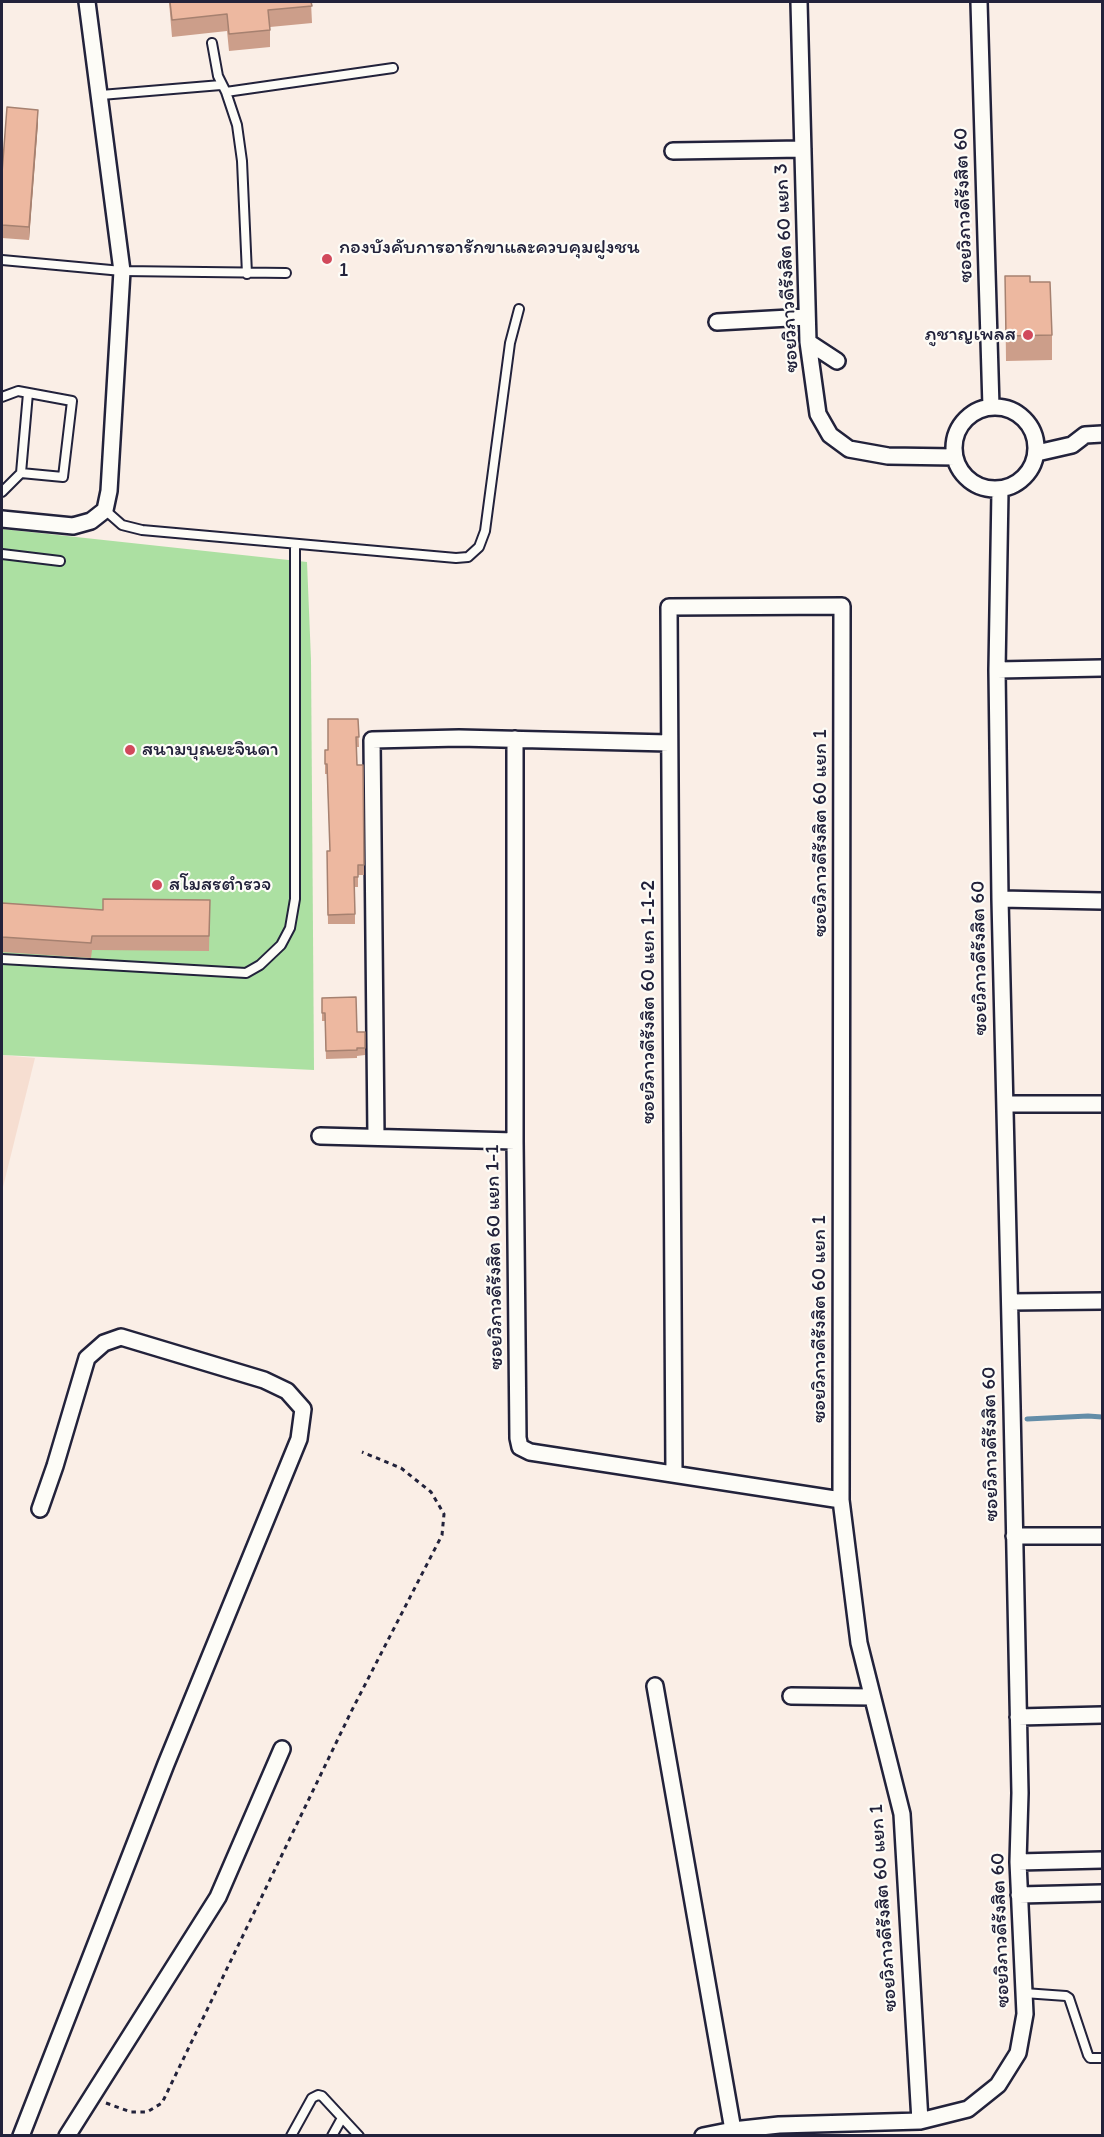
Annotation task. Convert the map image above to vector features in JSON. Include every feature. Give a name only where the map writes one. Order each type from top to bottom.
[{"type":"street","points":[[2,519],[73,526],[91,521],[105,510],[109,491],[122,271],[87,2]]},
{"type":"street","name":"ซอยวิภาวดีรังสิต 60 แยก 3","points":[[799,2],[808,342],[818,414],[830,435],[849,448],[888,456],[955,457]]},
{"type":"street","name":"ซอยวิภาวดีรังสิต 60","points":[[979,2],[991,407]]},
{"type":"street","points":[[673,151],[803,149]]},
{"type":"street","points":[[717,322],[807,317]]},
{"type":"street","points":[[808,342],[837,361]]},
{"type":"street","points":[[991,407],[1009,410],[1025,419],[1036,441],[1037,453],[1033,466],[1024,478],[1013,486],[1000,490],[976,485],[966,478],[955,457],[954,443],[958,430],[966,419],[977,411],[991,407]]},
{"type":"street","points":[[1037,453],[1072,445],[1085,435],[1100,430]]},
{"type":"street","name":"ซอยวิภาวดีรังสิต 60","points":[[703,2136],[733,2130],[873,2130],[968,2109],[998,2085],[1018,2053],[1025,2014],[1018,1862],[1020,1793],[1000,899],[998,670],[1000,490]]},
{"type":"street","name":"ซอยวิภาวดีรังสิต 60 แยก 1","points":[[745,607],[842,606],[841,1500],[859,1643],[902,1814],[920,2121]]},
{"type":"street","name":"ซอยวิภาวดีรังสิต 60 แยก 1-1-2","points":[[674,1473],[669,607],[745,607]]},
{"type":"street","points":[[998,670],[1102,668]]},
{"type":"street","points":[[376,1137],[372,740],[459,738],[669,743]]},
{"type":"street","name":"ซอยวิภาวดีรังสิต 60 แยก 1-1","points":[[515,740],[514,1142],[518,1438],[520,1448],[530,1452],[841,1500]]},
{"type":"street","points":[[1000,899],[1102,901]]},
{"type":"street","points":[[1005,1104],[1102,1104]]},
{"type":"street","points":[[320,1136],[514,1142]]},
{"type":"street","points":[[1010,1302],[1102,1301]]},
{"type":"street","points":[[21,2136],[166,1764],[299,1439],[303,1409],[287,1391],[264,1380],[121,1337],[104,1343],[87,1358],[40,1509]]},
{"type":"street","points":[[1014,1536],[1102,1536]]},
{"type":"street","points":[[655,1686],[733,2130]]},
{"type":"street","points":[[791,1696],[872,1697]]},
{"type":"street","points":[[1018,1717],[1102,1715]]},
{"type":"street","points":[[67,2136],[218,1897],[282,1749]]},
{"type":"street","points":[[1018,1862],[1102,1860]]},
{"type":"street","points":[[1020,1895],[1102,1893]]},
{"type":"lane","points":[[212,43],[218,76],[235,116],[242,161],[248,274]]},
{"type":"lane","points":[[226,92],[393,68]]},
{"type":"lane","points":[[100,95],[221,85]]},
{"type":"lane","points":[[2,260],[122,271],[286,273]]},
{"type":"lane","points":[[105,510],[122,525],[142,530],[456,558],[468,557],[479,547],[485,531],[510,343],[519,309]]},
{"type":"lane","points":[[2,397],[18,391],[72,401],[63,477],[21,473]]},
{"type":"lane","points":[[2,492],[21,473],[28,393]]},
{"type":"lane","points":[[2,959],[246,973],[260,965],[281,945],[290,928],[295,899],[295,544]]},
{"type":"lane","points":[[2,554],[60,561]]},
{"type":"lane","points":[[1024,1993],[1066,1995],[1088,2055],[1090,2058],[1102,2058]]},
{"type":"lane","points":[[291,2136],[312,2098],[318,2095],[322,2096],[359,2136]]},
{"type":"lane","points":[[332,2136],[342,2118]]},
{"type":"path","points":[[92,2098],[132,2112],[147,2112],[162,2103],[351,1712],[442,1535],[444,1514],[431,1492],[402,1468],[362,1452]]},
{"type":"shaded area","points":[[2,1055],[35,1058],[2,1191]]},
{"type":"green space","name":"สโมสรตำรวจ","points":[[2,529],[307,562],[311,660],[314,1070],[2,1055]]},
{"type":"building","points":[[170,2],[311,2],[312,6],[268,10],[270,30],[229,34],[227,14],[172,20]]},
{"type":"building","points":[[7,107],[38,110],[29,227],[2,225],[2,173]]},
{"type":"building","points":[[1005,276],[1030,276],[1030,282],[1050,282],[1052,335],[1006,336]]},
{"type":"building","points":[[328,719],[358,719],[357,765],[363,765],[364,865],[358,865],[358,877],[354,877],[355,914],[328,915],[327,851],[330,851],[325,750],[328,750]]},
{"type":"building","points":[[103,899],[210,900],[209,936],[92,936],[91,943],[2,937],[2,903],[103,910]]},
{"type":"building","points":[[356,997],[357,1032],[365,1032],[365,1048],[326,1051],[325,1013],[322,1013],[322,998]]},
{"type":"waterway","points":[[1027,1419],[1102,1417]]},
{"type":"place","name":"กองบังคับการอารักขาและควบคุมฝูงชน 1","points":[[327,259]]},
{"type":"place","name":"ภูชาญเพลส","points":[[1028,335]]},
{"type":"place","name":"สนามบุณยะจินดา","points":[[130,750]]},
{"type":"place","name":"สโมสรตำรวจ","points":[[157,885]]}]
